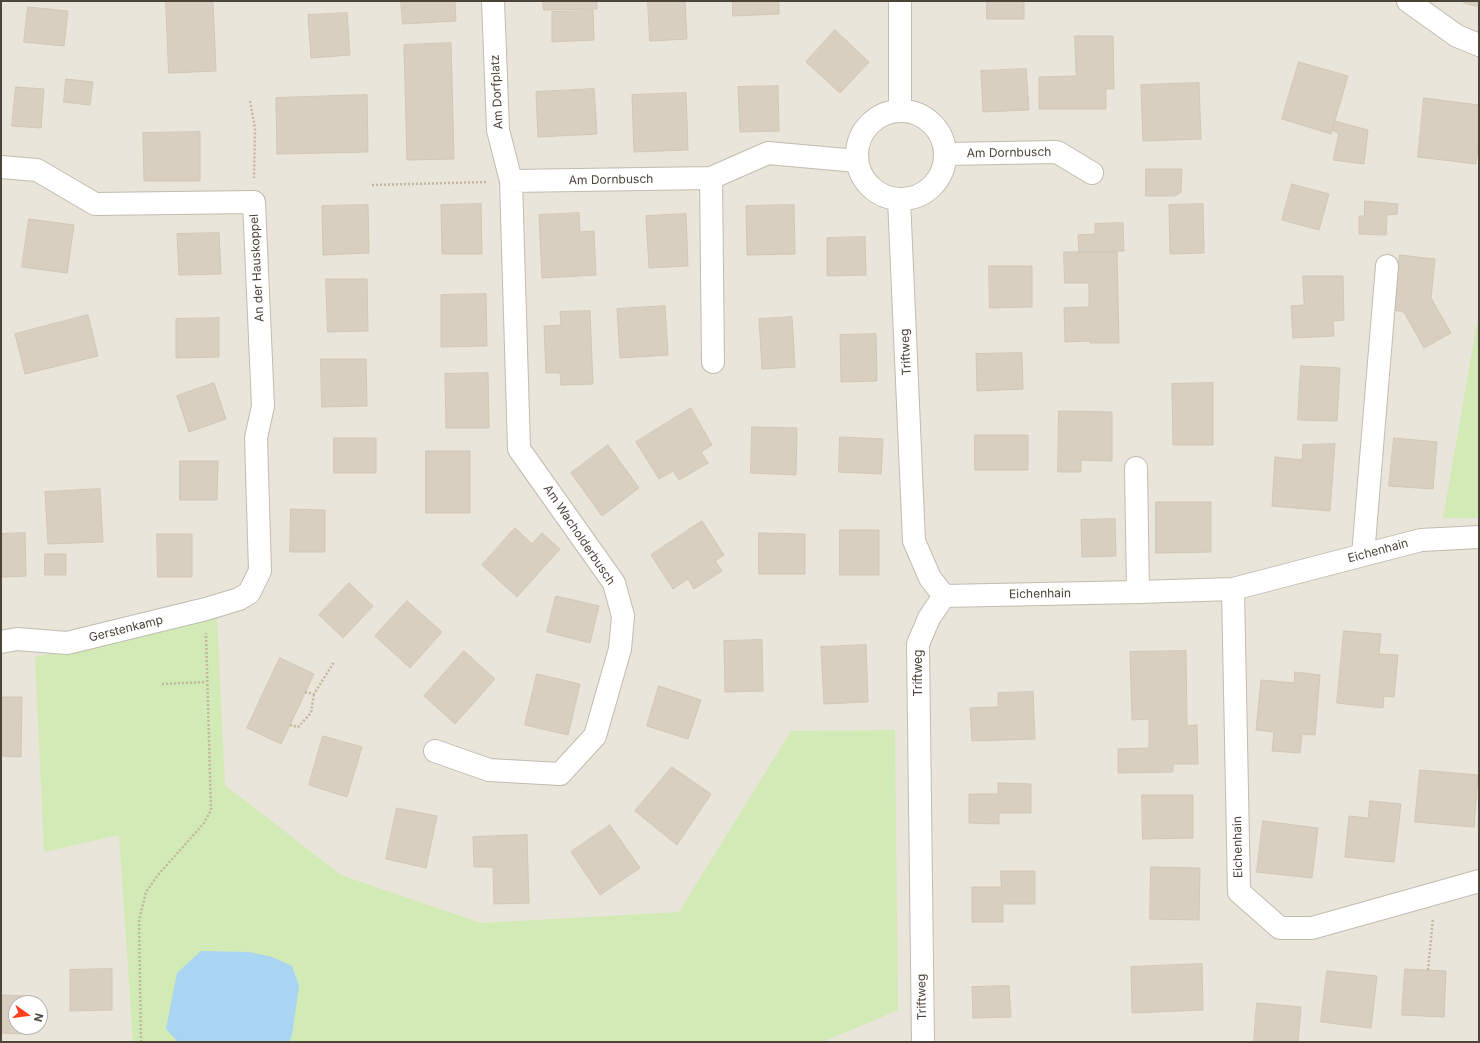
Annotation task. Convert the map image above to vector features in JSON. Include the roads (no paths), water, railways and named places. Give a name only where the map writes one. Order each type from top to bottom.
[{"type":"street","name":"Am Dorfplatz","points":[[493,1],[498,130],[512,182]]},
{"type":"street","points":[[900,1],[900,111]]},
{"type":"street","points":[[1408,1],[1457,36],[1479,45]]},
{"type":"street","points":[[900,111],[914,112],[926,118],[936,128],[942,141],[945,154],[942,168],[936,181],[926,191],[913,197],[899,199],[884,196],[872,188],[862,176],[857,161],[857,148],[860,136],[867,126],[876,118],[888,113],[900,111]]},
{"type":"street","name":"Am Dornbusch","points":[[945,154],[1057,152],[1092,174]]},
{"type":"street","name":"Am Dornbusch","points":[[512,182],[711,178],[768,153],[857,161]]},
{"type":"street","name":"An der Hauskoppel","points":[[1,167],[37,170],[95,204],[254,202],[263,406],[256,438],[260,571],[249,593]]},
{"type":"street","points":[[711,178],[713,362]]},
{"type":"street","name":"Am Wacholderbusch","points":[[435,751],[490,770],[560,774],[595,736],[620,649],[623,616],[614,583],[519,449],[512,182]]},
{"type":"street","name":"Triftweg","points":[[899,199],[914,541],[930,578],[944,596],[929,618],[918,644],[923,1042]]},
{"type":"street","points":[[1363,555],[1387,266]]},
{"type":"street","points":[[1136,468],[1138,592]]},
{"type":"street","name":"Eichenhain","points":[[944,596],[1233,589],[1421,540],[1479,537]]},
{"type":"street","name":"Eichenhain","points":[[1233,589],[1239,892],[1280,928],[1312,928],[1479,881]]},
{"type":"street","name":"Gerstenkamp","points":[[1,642],[17,639],[68,643],[206,609],[239,599],[249,593]]},
{"type":"water","points":[[201,951],[249,952],[272,957],[292,966],[299,986],[292,1035],[289,1042],[178,1042],[166,1029],[177,973]]}]
